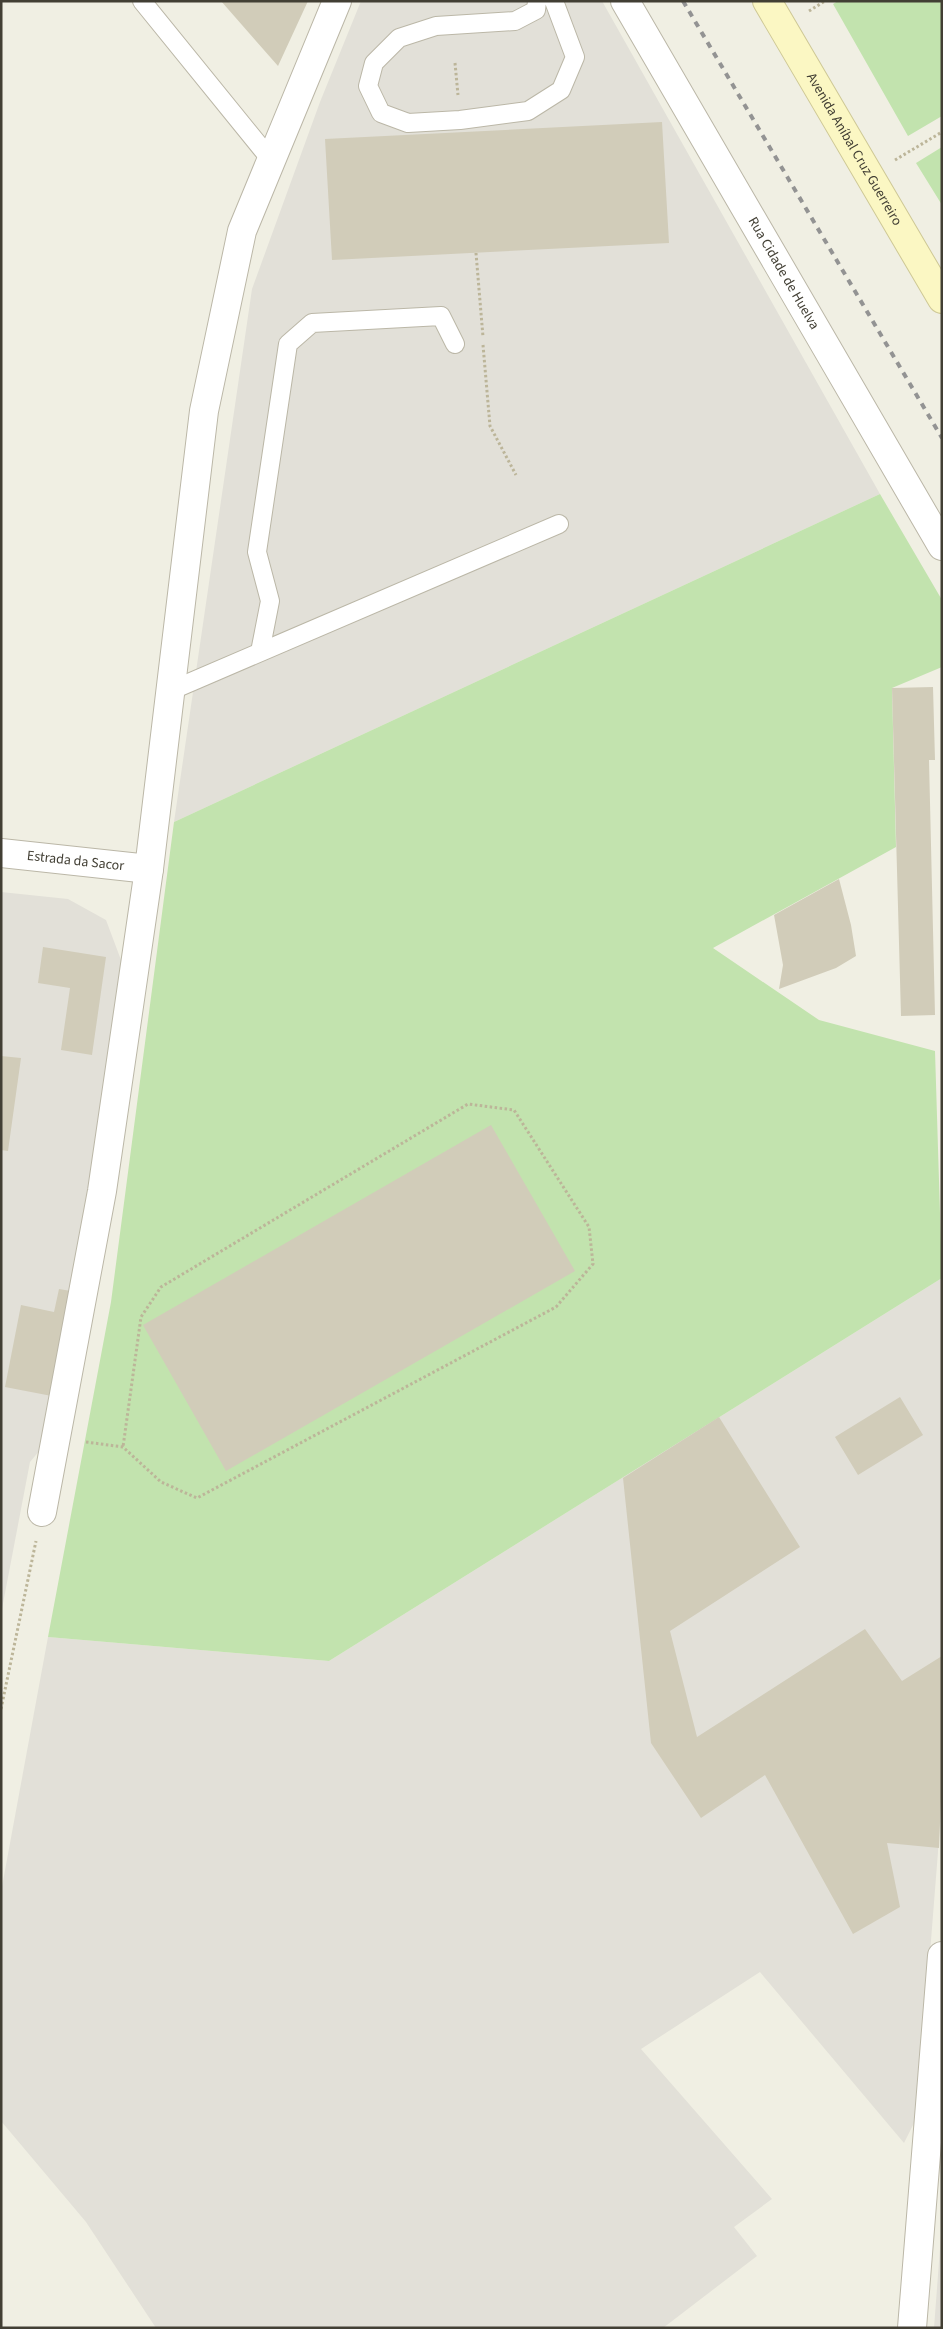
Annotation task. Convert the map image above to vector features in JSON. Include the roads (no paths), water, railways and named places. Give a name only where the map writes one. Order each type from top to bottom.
[{"type":"street","points":[[42,1512],[102,1191],[150,869],[204,411],[242,231],[337,1]]},
{"type":"street","name":"Rua Cidade de Huelva","points":[[625,1],[942,546]]},
{"type":"street","name":"Avenida Aníbal Cruz Guerreiro","points":[[767,1],[942,299]]},
{"type":"street","name":"Estrada da Sacor","points":[[1,853],[150,869]]},
{"type":"street","points":[[912,2328],[942,1956]]},
{"type":"lane","points":[[142,1],[271,160]]},
{"type":"lane","points":[[537,1],[536,10],[515,21],[436,26],[399,38],[374,63],[368,86],[381,113],[408,123],[460,120],[528,111],[560,90],[575,57],[554,1]]},
{"type":"lane","points":[[260,652],[270,601],[257,552],[288,344],[312,323],[442,316],[455,344]]},
{"type":"lane","points":[[170,691],[560,524]]},
{"type":"railway","points":[[683,1],[942,438]]}]
